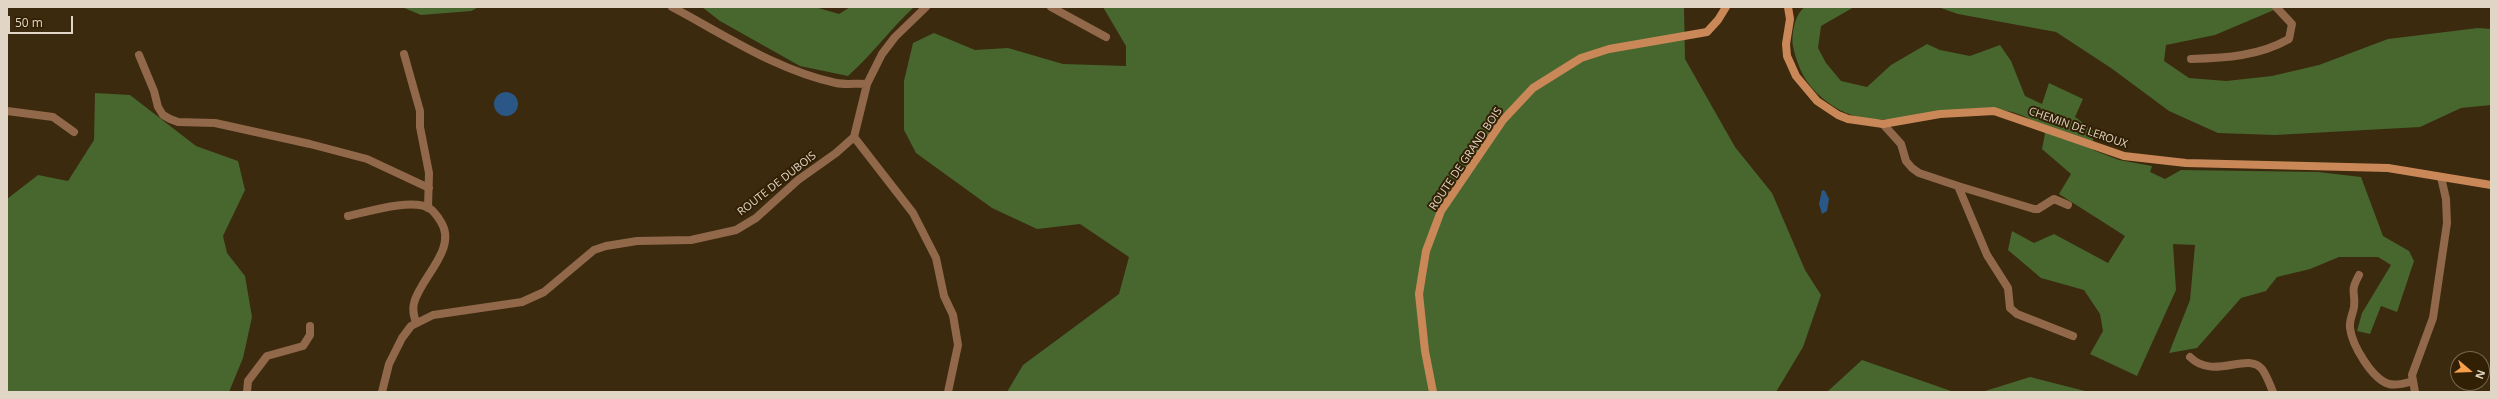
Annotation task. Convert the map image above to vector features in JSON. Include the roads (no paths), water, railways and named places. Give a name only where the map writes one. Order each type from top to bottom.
[{"type":"street","points":[[672,7],[759,55],[806,74],[838,83],[867,84]]},
{"type":"street","points":[[926,7],[895,38],[882,54],[867,84],[854,137],[913,213],[936,258],[944,296],[953,315],[958,345],[948,392]]},
{"type":"street","points":[[1051,7],[1106,37]]},
{"type":"street","name":"ROUTE DE GRAND BOIS","points":[[1433,392],[1425,351],[1419,294],[1426,251],[1441,211],[1503,120],[1533,88],[1581,58],[1609,50],[1707,32],[1718,20],[1726,7]]},
{"type":"street","name":"CHEMIN DE LEROUX","points":[[1788,7],[1790,19],[1786,44],[1787,56],[1796,76],[1807,92],[1838,115],[1863,122],[1883,124],[1940,114],[1994,111],[2124,156],[2186,163],[2388,168],[2491,185]]},
{"type":"street","points":[[2191,59],[2239,56],[2267,50],[2289,39],[2292,24],[2276,7]]},
{"type":"street","points":[[404,54],[409,76],[417,96],[429,188],[428,208]]},
{"type":"street","points":[[139,55],[154,90],[158,107],[163,115],[170,119],[178,122],[215,123],[310,144],[367,159],[429,188]]},
{"type":"street","points":[[7,111],[53,117],[74,132]]},
{"type":"street","points":[[1883,124],[1901,144],[1906,161],[1919,173],[2034,210],[2054,199],[2068,205]]},
{"type":"street","name":"ROUTE DE DUBOIS","points":[[382,392],[389,364],[402,338],[411,326],[433,315],[522,302],[544,292],[594,250],[606,246],[637,241],[691,240],[736,230],[756,218],[798,180],[836,154],[854,137]]},
{"type":"street","points":[[2415,392],[2412,375],[2433,318],[2447,223],[2446,199],[2441,177]]},
{"type":"street","points":[[1958,186],[1987,255],[2008,288],[2010,308],[2017,314],[2073,336]]},
{"type":"street","points":[[348,216],[410,204],[428,208],[443,226],[444,242],[439,258],[414,302],[413,312],[416,324]]},
{"type":"street","points":[[2359,275],[2352,290],[2354,305],[2349,323],[2358,350],[2372,370],[2383,381],[2396,385],[2413,381]]},
{"type":"street","points":[[246,392],[248,381],[267,356],[303,346],[310,335],[310,326]]},
{"type":"street","points":[[2190,357],[2194,362],[2218,368],[2241,363],[2256,364],[2262,369],[2273,392]]},
{"type":"water","points":[[506,92],[514,96],[518,104],[514,112],[506,116],[498,112],[494,104],[498,96]]},
{"type":"water","points":[[1822,190],[1825,191],[1829,199],[1827,211],[1822,214],[1819,204]]}]
